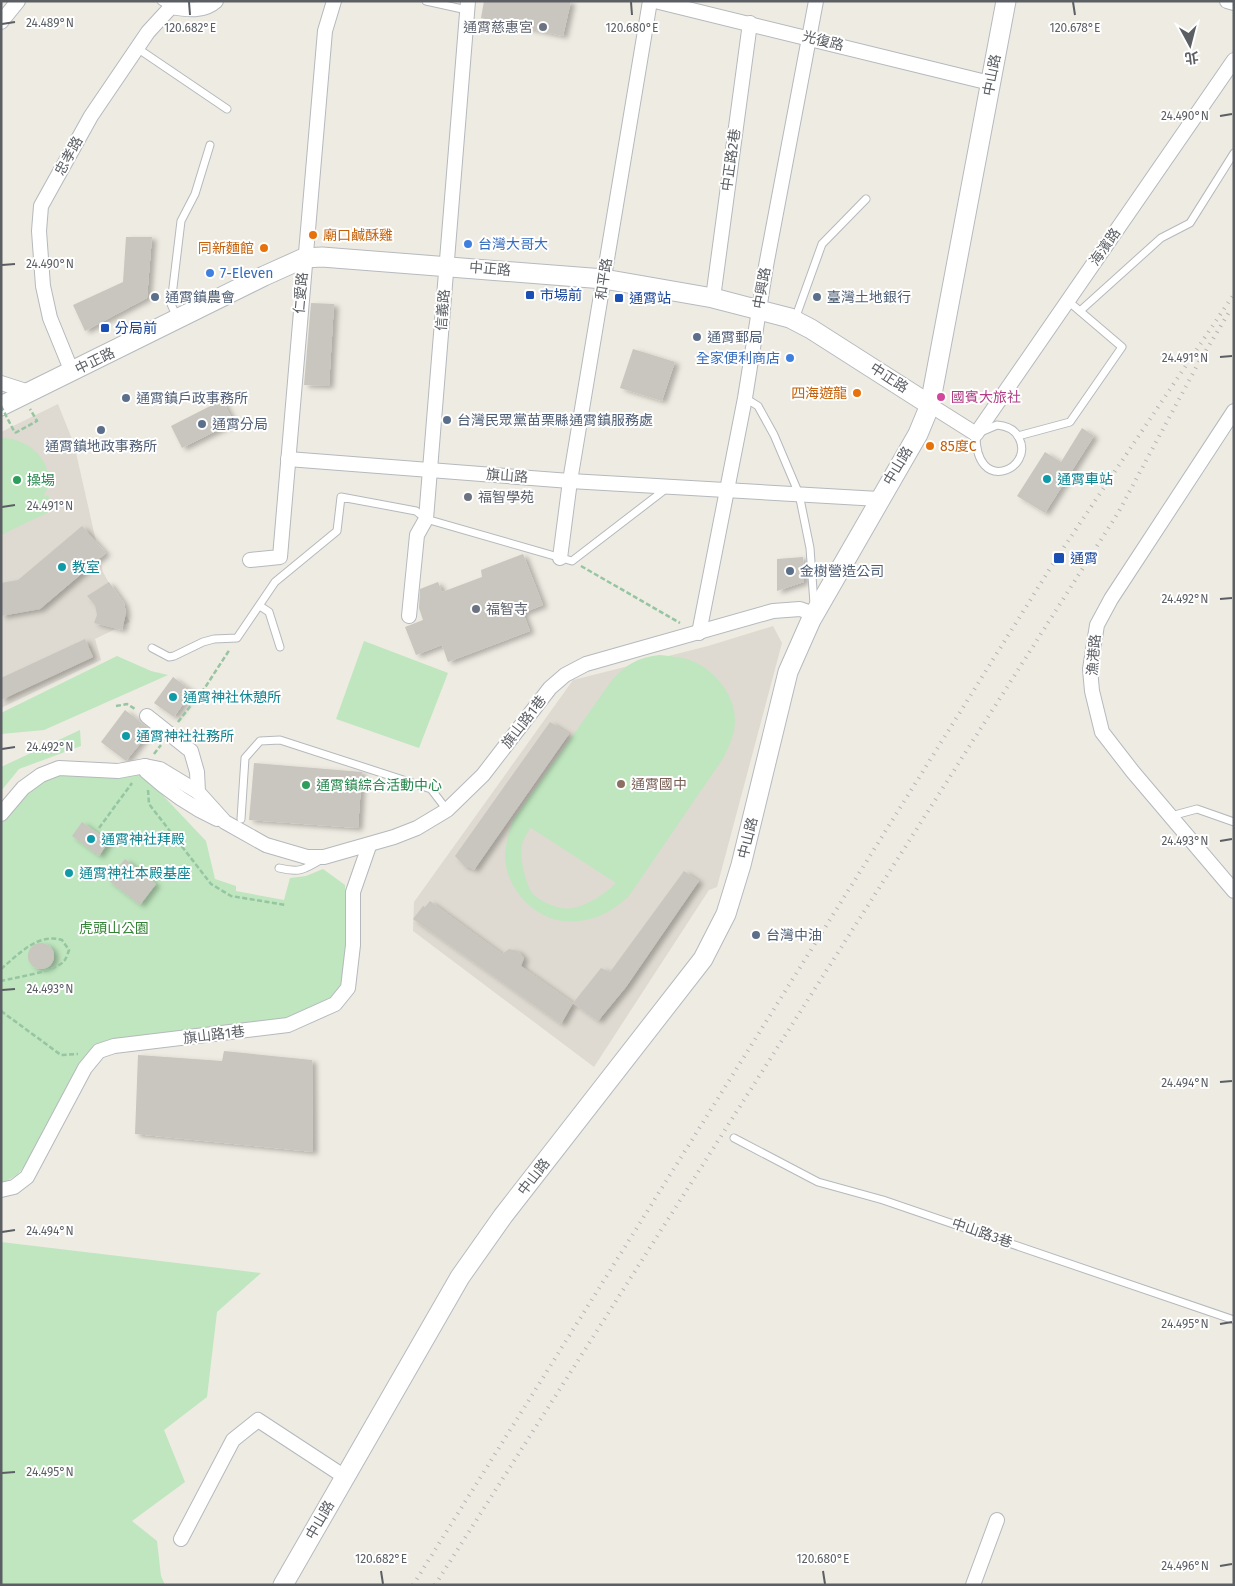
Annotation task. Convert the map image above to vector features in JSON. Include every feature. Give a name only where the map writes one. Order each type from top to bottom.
[{"type":"main road","name":"中山路","points":[[282,1585],[460,1277],[503,1216],[703,959],[726,914],[741,865],[788,672],[814,614],[918,434],[930,405],[1006,1]]},
{"type":"main road","name":"中正路","points":[[1,406],[304,258],[322,257],[604,279],[713,298],[795,320],[930,405]]},
{"type":"street","points":[[1,22],[18,1]]},
{"type":"street","name":"忠孝路","points":[[72,372],[50,318],[43,286],[39,231],[41,206],[91,116],[166,4],[188,10],[210,7],[216,1]]},
{"type":"street","name":"仁愛路","points":[[250,560],[280,557],[304,258],[325,31],[334,1]]},
{"type":"street","name":"和平路","points":[[566,560],[570,481],[650,1]]},
{"type":"street","name":"光復路","points":[[656,1],[990,84]]},
{"type":"street","name":"中興路","points":[[699,633],[745,398],[758,309],[816,1]]},
{"type":"street","points":[[1227,1],[1234,3]]},
{"type":"street","name":"信義路","points":[[409,616],[417,535],[426,519],[431,471],[468,6]]},
{"type":"street","name":"中正路2巷","points":[[713,298],[750,23]]},
{"type":"street","name":"海濱路","points":[[976,434],[1234,60]]},
{"type":"street","points":[[1,383],[29,392]]},
{"type":"street","name":"中正路","points":[[930,405],[976,434]]},
{"type":"street","name":"漁港路","points":[[1234,411],[1111,598],[1097,625],[1090,669],[1092,691],[1102,732],[1234,891]]},
{"type":"street","name":"旗山路","points":[[288,459],[570,481],[879,499]]},
{"type":"street","name":"旗山路1巷","points":[[1,814],[23,788],[41,775],[59,768],[118,771],[146,768],[160,769],[198,792],[224,822],[274,847],[307,857],[324,858],[368,846],[417,828],[447,810],[471,789],[550,688],[565,675],[586,664],[773,611],[800,609],[814,614]]},
{"type":"street","points":[[147,716],[191,750],[197,772],[198,792]]},
{"type":"street","points":[[146,768],[199,810],[224,822]]},
{"type":"street","name":"旗山路1巷","points":[[99,1051],[114,1046],[288,1025],[335,1004],[348,988],[354,945],[352,892],[368,846]]},
{"type":"street","points":[[1,1190],[14,1187],[27,1177],[76,1083],[99,1051]]},
{"type":"street","points":[[181,1539],[233,1440],[258,1420],[345,1477]]},
{"type":"street","points":[[973,1585],[997,1520]]},
{"type":"lane","points":[[426,1],[468,6]]},
{"type":"lane","points":[[137,48],[227,109]]},
{"type":"lane","points":[[178,321],[171,304],[181,221],[195,194],[210,146]]},
{"type":"lane","points":[[1080,311],[1161,238],[1190,223],[1234,153]]},
{"type":"lane","points":[[795,320],[822,244],[866,199]]},
{"type":"lane","points":[[1018,436],[1070,422],[1122,346],[1068,301]]},
{"type":"lane","points":[[745,398],[758,406],[774,435],[799,494],[814,578],[814,614]]},
{"type":"lane","points":[[997,426],[1012,429],[1018,436],[1022,448],[1017,462],[1012,467],[997,471],[984,465],[979,459],[976,452],[976,434],[997,426]]},
{"type":"lane","points":[[152,648],[169,657],[203,642],[237,638],[275,582],[337,531],[341,497],[416,511],[426,519],[566,560],[668,487]]},
{"type":"lane","points":[[260,606],[269,612],[280,647]]},
{"type":"lane","points":[[241,819],[245,758],[260,741],[280,740],[431,789],[447,810]]},
{"type":"lane","points":[[1171,816],[1197,809],[1234,822]]},
{"type":"lane","points":[[279,868],[292,871],[304,870],[324,858]]},
{"type":"lane","name":"中山路3巷","points":[[734,1138],[818,1182],[883,1200],[1234,1320]]},
{"type":"path","points":[[1,406],[15,433],[37,421]]},
{"type":"path","points":[[566,560],[699,633]]},
{"type":"path","points":[[182,717],[206,686],[237,638]]},
{"type":"path","points":[[116,706],[127,704],[147,716]]},
{"type":"path","points":[[99,828],[146,768]]},
{"type":"path","points":[[146,768],[149,804],[211,884],[232,896],[286,905]]},
{"type":"path","points":[[1,969],[31,944],[52,937],[62,940],[69,950],[64,962],[46,972],[25,974],[1,981]]},
{"type":"path","points":[[1,1011],[61,1054],[99,1051]]},
{"type":"shaded area","points":[[58,404],[74,444],[103,572],[130,622],[95,639],[101,660],[1,708],[1,432]]},
{"type":"shaded area","name":"通霄國中","points":[[773,626],[782,643],[717,887],[709,890],[594,1067],[413,931],[414,902],[573,680],[708,646]]},
{"type":"green space","points":[[1,438],[23,443],[40,456],[46,465],[48,475],[48,486],[43,497],[48,495],[55,509],[1,535]]},
{"type":"green space","points":[[364,641],[448,673],[419,748],[336,719]]},
{"type":"green space","points":[[660,655],[687,659],[705,668],[720,682],[731,700],[734,710],[735,725],[730,744],[724,757],[629,896],[612,910],[593,918],[564,921],[551,918],[527,904],[511,881],[506,868],[505,854],[513,820],[612,680],[634,662]],"holes":[[[531,828],[616,883],[591,902],[568,909],[550,905],[539,899],[530,890],[521,856],[523,843]]]},
{"type":"green space","points":[[117,656],[151,671],[168,675],[44,730],[1,734],[1,713]]},
{"type":"green space","points":[[80,730],[81,746],[19,769],[1,791],[1,767]]},
{"type":"green space","name":"虎頭山公園","points":[[147,770],[154,786],[206,841],[215,879],[236,886],[236,891],[284,900],[290,878],[306,876],[323,869],[345,885],[347,970],[343,986],[336,995],[322,1004],[274,1023],[106,1041],[88,1053],[29,1161],[17,1175],[1,1184],[1,824],[22,796],[43,782],[63,774],[122,777]]},
{"type":"green space","points":[[1,1242],[261,1273],[217,1312],[207,1397],[164,1430],[185,1482],[132,1521],[157,1541],[161,1576],[165,1585],[1,1585]]},
{"type":"building","name":"通霄慈惠宮","points":[[484,1],[571,1],[563,36],[481,18]]},
{"type":"building","points":[[126,237],[152,237],[147,298],[85,331],[73,305],[123,282]]},
{"type":"building","points":[[311,303],[334,304],[329,386],[304,385]]},
{"type":"building","points":[[633,349],[675,362],[662,401],[620,388]]},
{"type":"building","name":"通霄分局","points":[[222,400],[234,422],[182,448],[171,426]]},
{"type":"building","name":"通霄車站","points":[[1082,428],[1094,436],[1045,513],[1017,496],[1045,452],[1061,462]]},
{"type":"building","name":"教室","points":[[82,526],[106,553],[40,609],[1,616],[1,583],[18,580]]},
{"type":"building","name":"福智寺","points":[[523,554],[543,605],[523,613],[530,631],[448,662],[442,645],[416,655],[405,627],[423,620],[419,608],[420,589],[438,582],[442,592],[482,577],[481,570]]},
{"type":"building","name":"金樹營造公司","points":[[803,557],[804,582],[777,591],[777,559]]},
{"type":"building","points":[[109,582],[124,603],[126,613],[122,630],[94,623],[97,615],[95,605],[87,596]]},
{"type":"building","points":[[85,639],[93,657],[1,700],[1,678]]},
{"type":"building","name":"通霄神社休憩所","points":[[173,677],[192,691],[174,717],[154,703]]},
{"type":"building","name":"通霄神社社務所","points":[[125,710],[151,730],[126,761],[101,742]]},
{"type":"building","points":[[550,722],[569,734],[474,870],[467,866],[466,868],[455,856]]},
{"type":"building","name":"通霄鎮綜合活動中心","points":[[254,763],[362,772],[358,828],[249,820]]},
{"type":"building","name":"通霄神社拜殿","points":[[82,822],[109,841],[99,856],[72,836]]},
{"type":"building","points":[[125,859],[156,884],[140,905],[108,880]]},
{"type":"building","points":[[684,871],[699,881],[626,987],[598,1021],[573,1003],[601,968],[610,972]]},
{"type":"building","points":[[430,901],[502,954],[509,949],[518,951],[524,958],[521,966],[573,1003],[561,1024],[413,919],[423,906],[425,907]]},
{"type":"building","points":[[41,943],[50,947],[54,956],[50,965],[41,969],[32,965],[28,956],[32,947]]},
{"type":"building","points":[[224,1051],[312,1060],[313,1152],[135,1134],[138,1055],[222,1061]]},
{"type":"railway","points":[[413,1585],[1056,559],[1234,294]]},
{"type":"railway","points":[[435,1585],[1118,513],[1199,362],[1231,309]]},
{"type":"place","name":"通霄慈惠宮","points":[[543,27]]},
{"type":"place","name":"廟口鹹酥雞","points":[[313,235]]},
{"type":"place","name":"台灣大哥大","points":[[468,244]]},
{"type":"place","name":"同新麵館","points":[[264,248]]},
{"type":"place","name":"7-Eleven","points":[[210,273]]},
{"type":"place","name":"市場前","points":[[530,295]]},
{"type":"place","name":"通霄鎮農會","points":[[155,297]]},
{"type":"place","name":"臺灣土地銀行","points":[[817,297]]},
{"type":"place","name":"通霄站","points":[[619,298]]},
{"type":"place","name":"分局前","points":[[105,328]]},
{"type":"place","name":"通霄郵局","points":[[697,337]]},
{"type":"place","name":"全家便利商店","points":[[790,358]]},
{"type":"place","name":"四海遊龍","points":[[857,393]]},
{"type":"place","name":"國賓大旅社","points":[[941,397]]},
{"type":"place","name":"通霄鎮戶政事務所","points":[[126,398]]},
{"type":"place","name":"台灣民眾黨苗栗縣通霄鎮服務處","points":[[447,420]]},
{"type":"place","name":"通霄分局","points":[[202,424]]},
{"type":"place","name":"通霄鎮地政事務所","points":[[101,430]]},
{"type":"place","name":"85度C","points":[[930,446]]},
{"type":"place","name":"通霄車站","points":[[1047,479]]},
{"type":"place","name":"操場","points":[[17,480]]},
{"type":"place","name":"福智學苑","points":[[468,497]]},
{"type":"place","name":"通霄","points":[[1059,558]]},
{"type":"place","name":"教室","points":[[62,567]]},
{"type":"place","name":"金樹營造公司","points":[[790,571]]},
{"type":"place","name":"福智寺","points":[[476,609]]},
{"type":"place","name":"通霄神社休憩所","points":[[173,697]]},
{"type":"place","name":"通霄神社社務所","points":[[126,736]]},
{"type":"place","name":"通霄國中","points":[[621,784]]},
{"type":"place","name":"通霄鎮綜合活動中心","points":[[306,785]]},
{"type":"place","name":"通霄神社拜殿","points":[[91,839]]},
{"type":"place","name":"通霄神社本殿基座","points":[[69,873]]},
{"type":"place","name":"台灣中油","points":[[756,935]]}]
